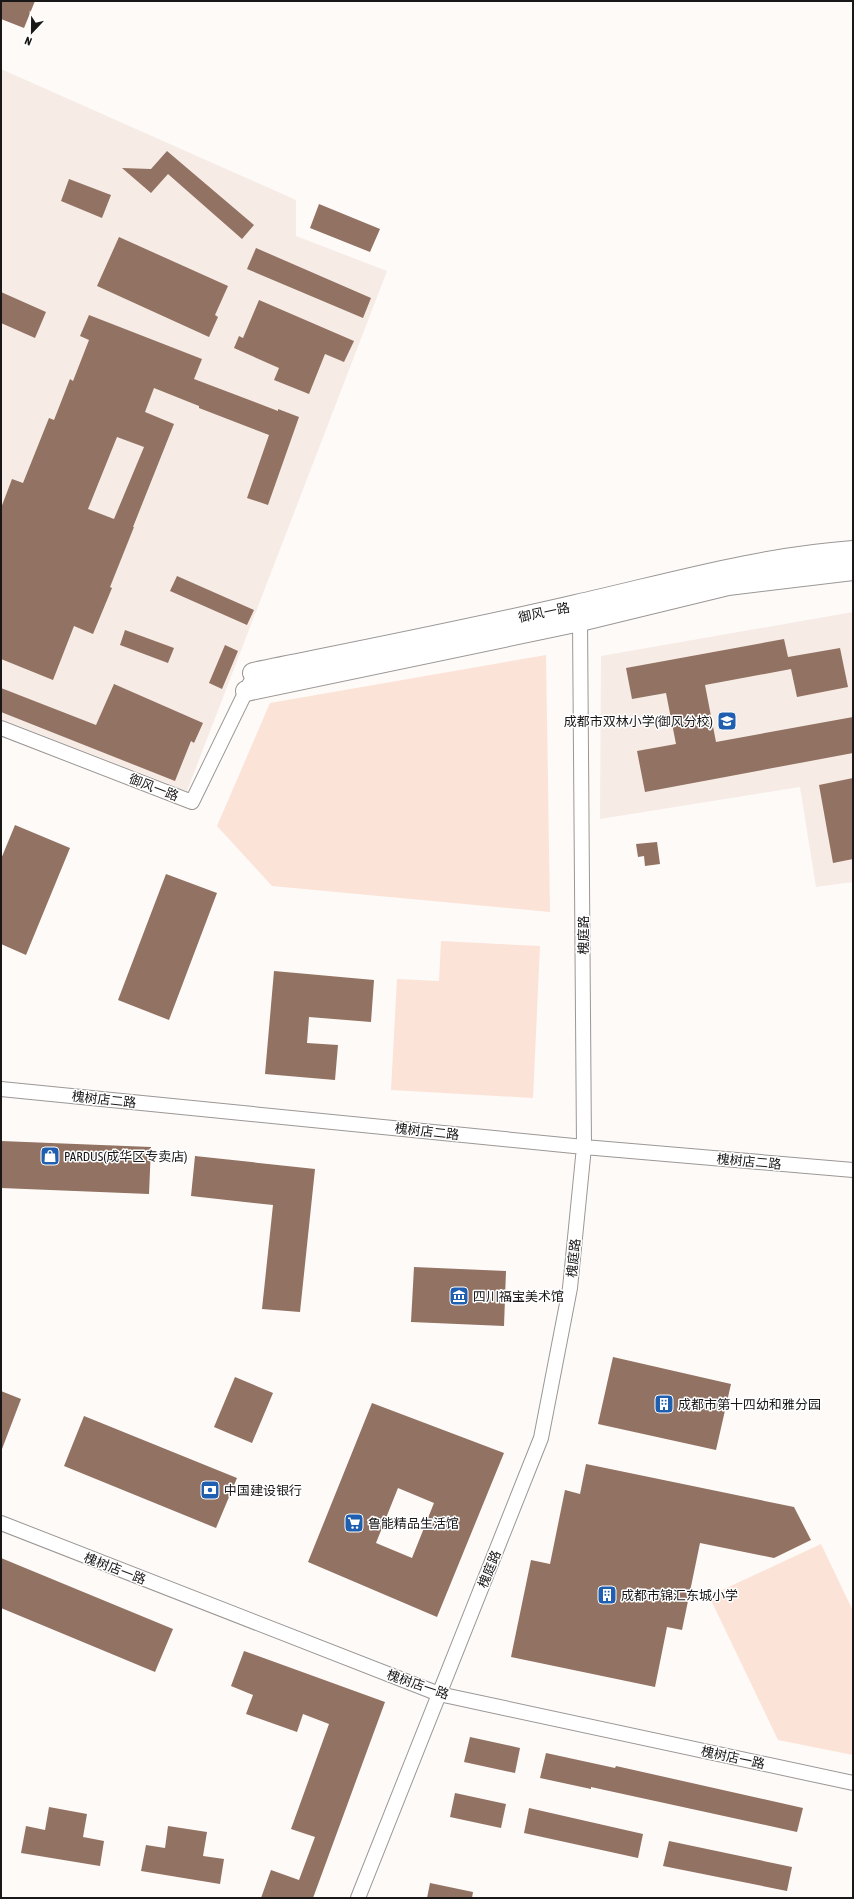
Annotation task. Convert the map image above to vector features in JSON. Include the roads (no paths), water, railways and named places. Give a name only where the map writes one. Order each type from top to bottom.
[{"type":"main road","name":"御风一路","points":[[578,613],[723,569],[823,553],[853,551]]},
{"type":"main road","name":"御风一路","points":[[250,682],[578,613],[728,585],[853,570]]},
{"type":"street","name":"槐庭路","points":[[358,1898],[541,1438],[570,1288],[584,1147],[578,613]]},
{"type":"street","name":"御风一路","points":[[1,728],[192,802],[250,682]]},
{"type":"street","name":"槐树店二路","points":[[1,1089],[584,1147],[853,1170]]},
{"type":"street","name":"槐树店一路","points":[[1,1523],[439,1694],[853,1783]]},
{"type":"place","name":"成都市双林小学(御风分校)","points":[[727,721]]},
{"type":"place","name":"PARDUS(成华区专卖店)","points":[[50,1156]]},
{"type":"place","name":"四川福宝美术馆","points":[[459,1296]]},
{"type":"place","name":"成都市第十四幼和雅分园","points":[[664,1404]]},
{"type":"place","name":"中国建设银行","points":[[210,1490]]},
{"type":"place","name":"鲁能精品生活馆","points":[[354,1523]]},
{"type":"place","name":"成都市锦汇东城小学","points":[[607,1595]]}]
